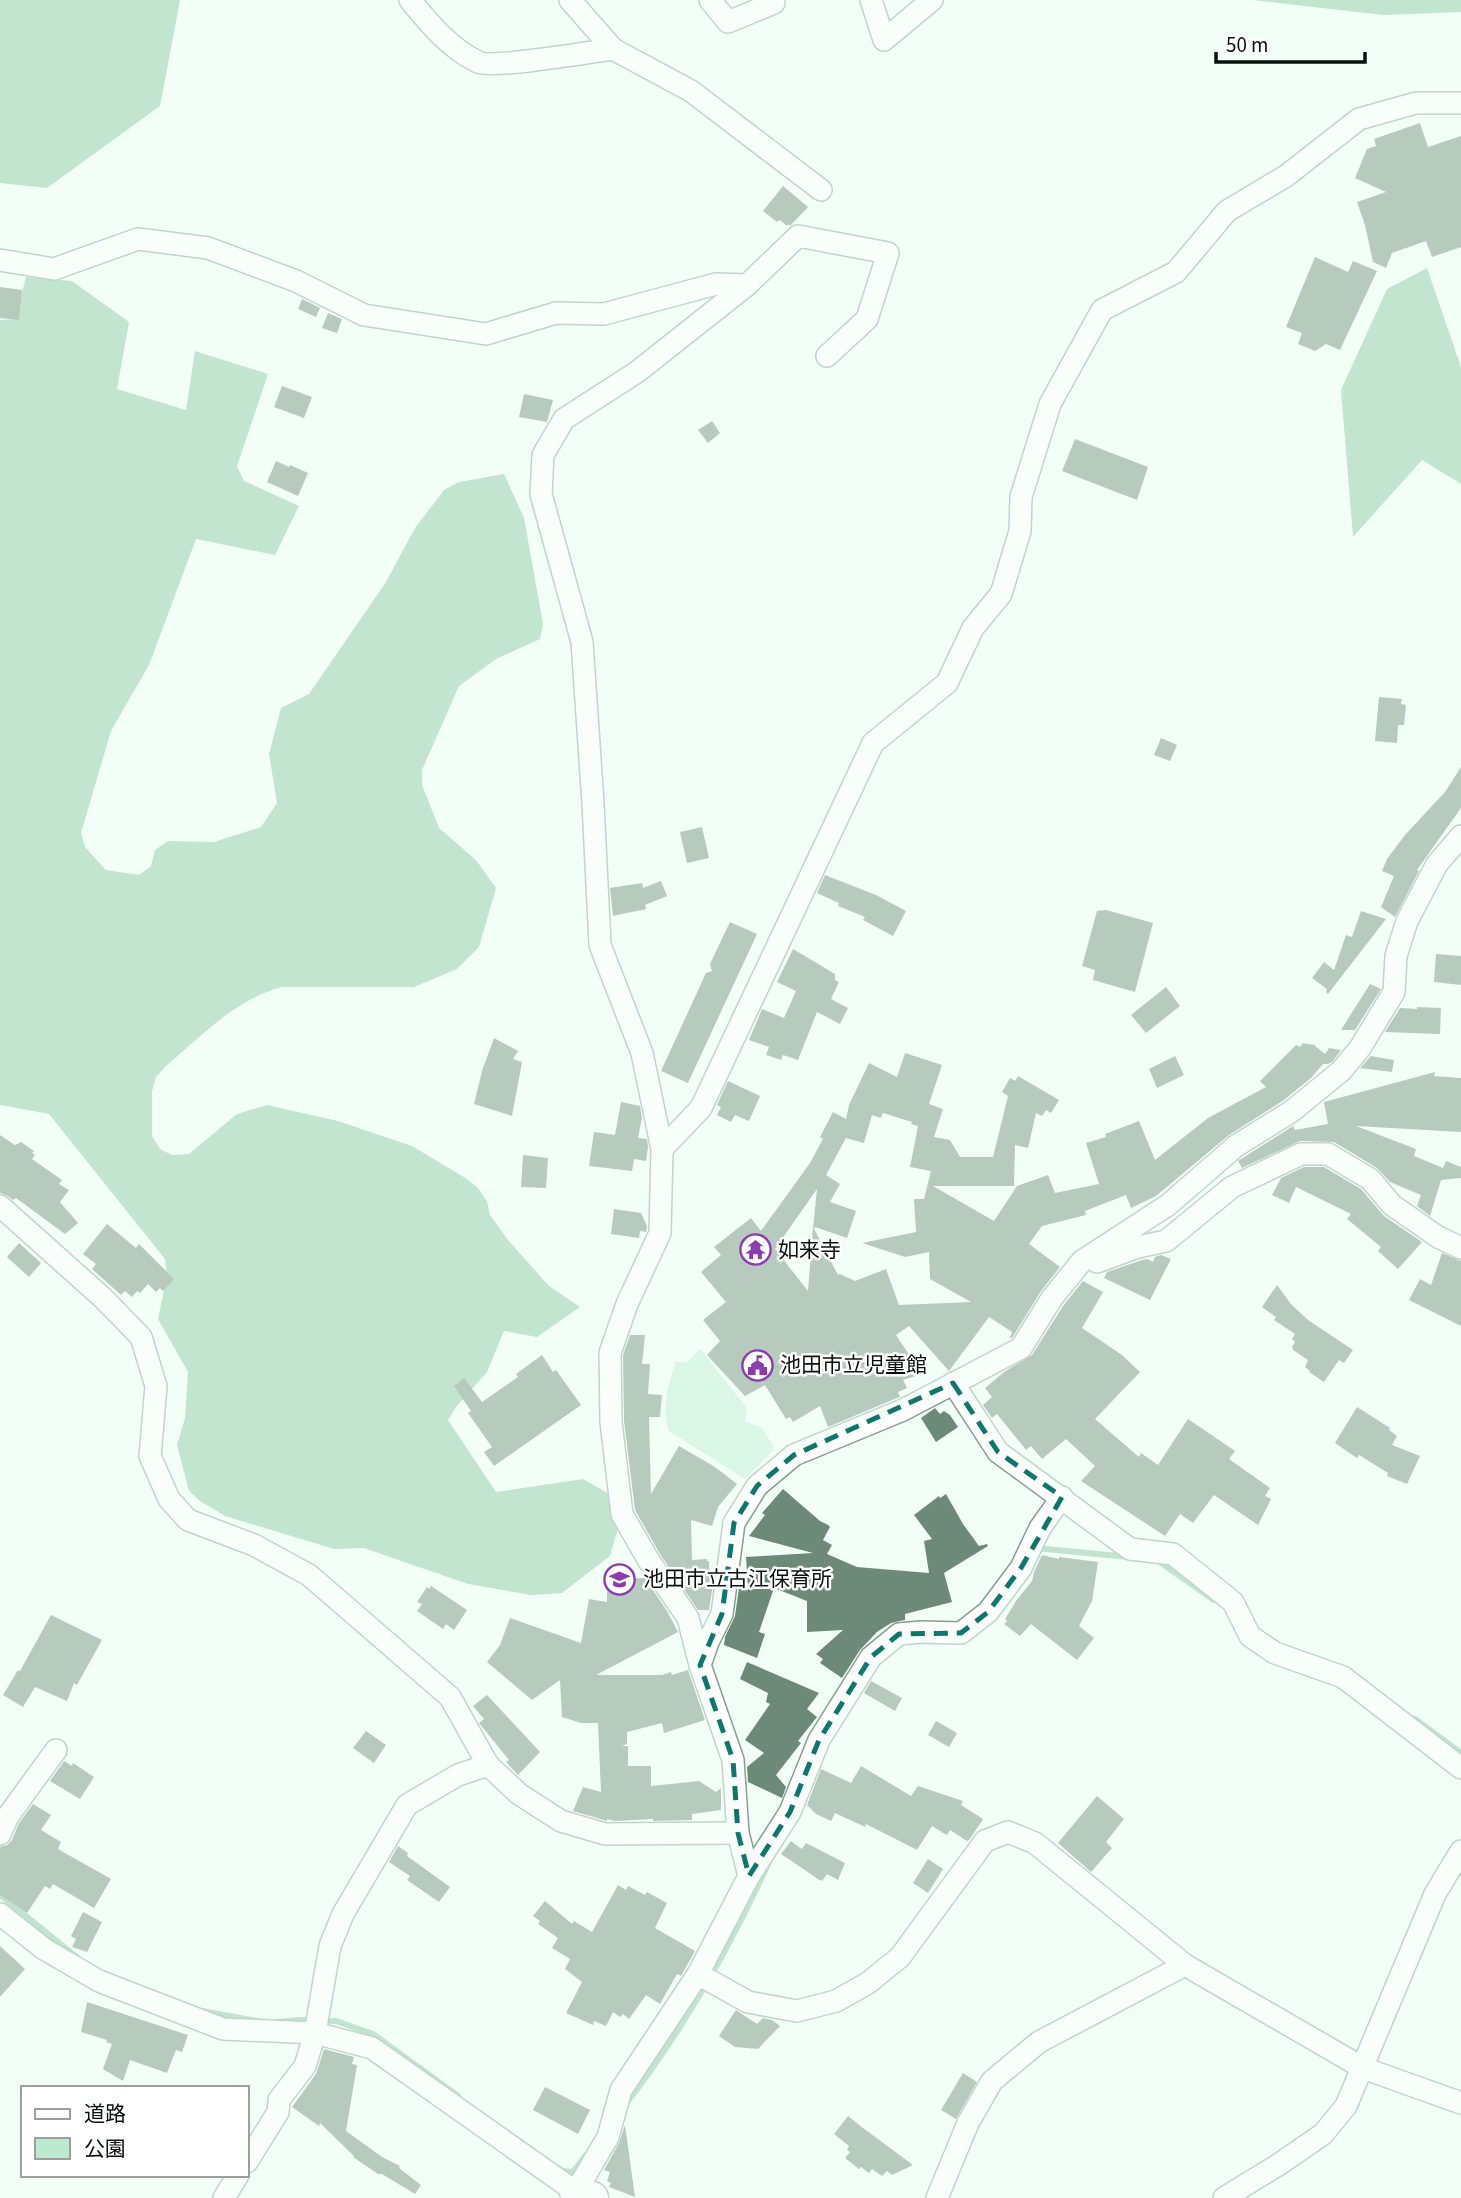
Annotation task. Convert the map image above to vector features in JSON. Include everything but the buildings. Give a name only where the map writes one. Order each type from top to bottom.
[{"type":"street","points":[[410,0],[441,38],[480,64],[517,62],[613,49]]},
{"type":"street","points":[[570,0],[613,49],[691,91],[821,190]]},
{"type":"street","points":[[710,0],[728,22],[774,1]]},
{"type":"street","points":[[871,0],[884,40],[932,0]]},
{"type":"street","points":[[662,1149],[701,1108],[873,743],[947,683],[973,628],[1001,594],[1020,531],[1021,498],[1050,404],[1102,310],[1176,272],[1227,211],[1286,176],[1359,119],[1416,103],[1461,103]]},
{"type":"street","points":[[749,1876],[738,1833],[733,1760],[700,1665],[688,1618],[649,1561],[622,1514],[611,1422],[610,1353],[627,1304],[660,1233],[662,1149],[642,1053],[600,944],[582,642],[541,494],[543,455],[564,418],[637,372],[747,285],[798,236],[888,253],[867,319],[827,356]]},
{"type":"street","points":[[0,260],[54,269],[138,239],[208,248],[296,281],[364,316],[486,334],[556,313],[604,314],[716,284],[747,285]]},
{"type":"street","points":[[700,1665],[722,1614],[734,1523],[757,1486],[794,1455],[903,1410],[1021,1348],[1052,1298],[1082,1261],[1168,1205],[1236,1146],[1292,1111],[1341,1071],[1360,1048],[1394,992],[1396,956],[1407,921],[1437,864],[1461,836]]},
{"type":"street","points":[[1082,1261],[1094,1263],[1138,1247],[1166,1241],[1232,1187],[1301,1154],[1328,1154],[1370,1180],[1392,1205],[1438,1237],[1461,1248]]},
{"type":"street","points":[[0,1206],[103,1298],[141,1337],[156,1385],[150,1456],[169,1499],[188,1520],[254,1545],[309,1575],[450,1697],[488,1765],[519,1794],[561,1821],[605,1834],[738,1833]]},
{"type":"street","points":[[953,1384],[998,1452],[1130,1549],[1173,1554],[1233,1602],[1250,1636],[1275,1653],[1343,1677],[1461,1768]]},
{"type":"street","points":[[0,1914],[44,1949],[99,1982],[223,2029],[315,2033],[372,2048],[580,2196],[608,2137],[621,2090],[698,1974],[749,1876],[790,1812],[819,1740],[871,1657],[899,1634],[961,1633],[988,1612],[1021,1568],[1041,1528],[1062,1497]]},
{"type":"street","points":[[0,1834],[8,1816],[56,1750]]},
{"type":"street","points":[[248,2160],[278,2112],[279,2101],[305,2066],[315,2033],[330,1946],[338,1924],[407,1805],[458,1775],[488,1765]]},
{"type":"street","points":[[698,1974],[748,2002],[797,2011],[836,2001],[869,1983],[900,1956],[985,1841],[1008,1832],[1035,1843],[1185,1965],[1363,2068],[1461,2103]]},
{"type":"street","points":[[1224,2198],[1323,2134],[1346,2106],[1435,1894],[1461,1851]]},
{"type":"street","points":[[937,2198],[968,2123],[992,2081],[1039,2042],[1185,1965]]},
{"type":"street","points":[[224,2198],[238,2177]]},
{"type":"highlighted area","points":[[953,1383],[998,1452],[1062,1497],[1021,1568],[988,1612],[961,1633],[899,1634],[871,1657],[819,1740],[790,1812],[749,1876],[738,1833],[733,1760],[700,1665],[722,1614],[734,1523],[757,1486],[794,1455]]},
{"type":"green space","points":[[0,0],[180,0],[160,106],[47,188],[0,183]]},
{"type":"green space","points":[[1252,0],[1461,0],[1461,12],[1383,15]]},
{"type":"green space","points":[[1427,268],[1461,367],[1461,484],[1422,460],[1353,537],[1341,390],[1387,289]]},
{"type":"green space","points":[[26,277],[72,281],[129,322],[117,389],[186,410],[195,351],[268,374],[237,466],[244,481],[299,506],[275,555],[196,539],[149,665],[111,731],[81,833],[85,847],[106,870],[139,875],[151,866],[155,850],[168,841],[214,842],[261,827],[277,803],[269,754],[281,708],[309,694],[386,582],[415,528],[444,490],[459,482],[504,474],[524,518],[543,624],[540,639],[496,659],[459,686],[422,770],[422,785],[439,828],[476,860],[496,888],[479,947],[457,969],[414,987],[281,987],[248,1001],[206,1031],[156,1077],[152,1091],[152,1136],[160,1149],[172,1155],[189,1154],[237,1114],[267,1105],[338,1121],[412,1146],[478,1188],[487,1201],[490,1215],[508,1240],[549,1286],[580,1307],[537,1337],[504,1331],[487,1372],[448,1420],[496,1492],[583,1479],[609,1494],[622,1514],[610,1556],[562,1593],[531,1595],[468,1584],[364,1548],[334,1549],[225,1516],[200,1501],[189,1491],[177,1445],[185,1418],[188,1372],[158,1319],[167,1275],[165,1259],[49,1114],[0,1105],[0,320],[15,319]]},
{"type":"green space","points":[[700,1349],[747,1408],[745,1421],[762,1428],[773,1446],[773,1450],[745,1479],[669,1431],[666,1405],[676,1361],[687,1363]]},
{"type":"waterway","points":[[1035,1548],[1129,1557]]},
{"type":"waterway","points":[[1157,1560],[1214,1600]]},
{"type":"waterway","points":[[1415,1719],[1461,1753]]},
{"type":"waterway","points":[[625,2105],[704,1988],[769,1862]]},
{"type":"waterway","points":[[0,1895],[78,1958]]},
{"type":"waterway","points":[[202,2011],[257,2021]]},
{"type":"waterway","points":[[278,2022],[299,2020]]},
{"type":"waterway","points":[[300,2027],[299,2020],[336,2021],[373,2034],[458,2096]]},
{"type":"waterway","points":[[558,2168],[573,2172],[586,2155]]},
{"type":"place","name":"如来寺","points":[[755,1250]]},
{"type":"place","name":"池田市立児童館","points":[[757,1365]]},
{"type":"place","name":"池田市立古江保育所","points":[[620,1579]]}]
